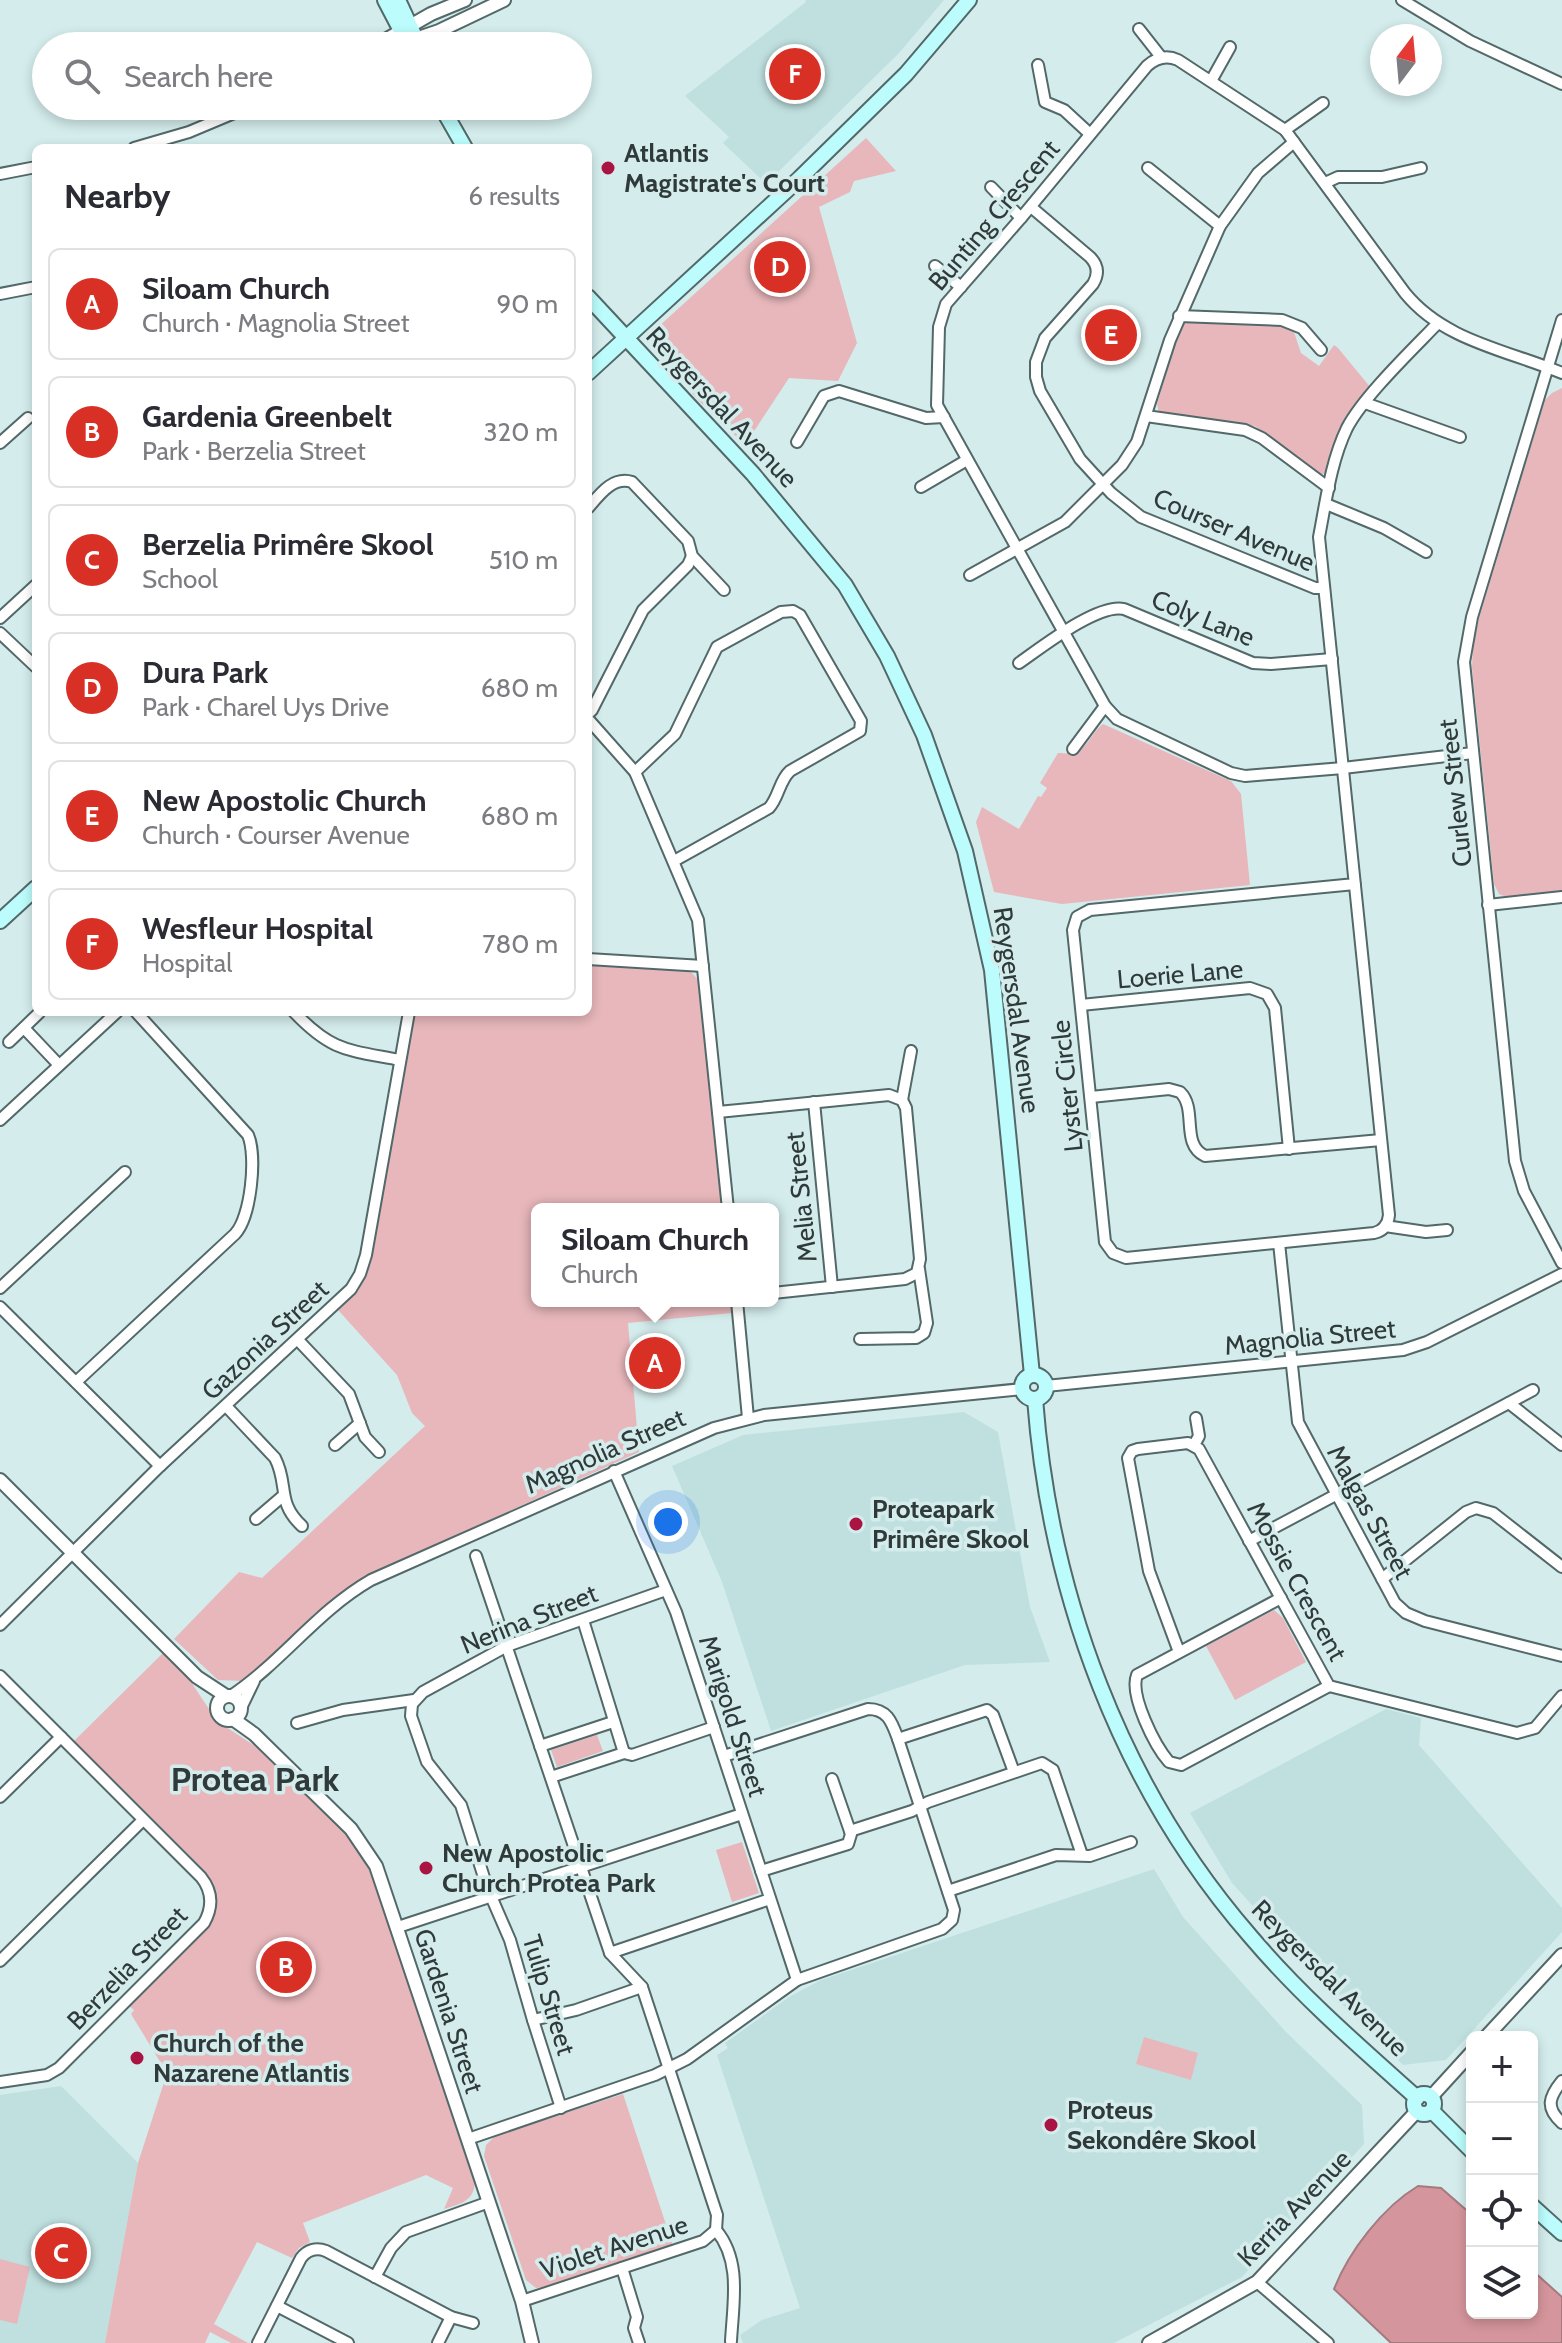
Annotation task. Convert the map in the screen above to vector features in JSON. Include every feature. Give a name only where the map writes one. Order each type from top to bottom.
[{"type":"main road","points":[[385,0],[404,32]]},
{"type":"main road","points":[[398,0],[406,32]]},
{"type":"main road","points":[[592,369],[800,178],[906,74],[969,0]]},
{"type":"main road","points":[[449,120],[463,144]]},
{"type":"main road","name":"Reygersdal Avenue","points":[[592,301],[753,474],[845,585],[891,664],[928,743],[968,859],[992,970],[1032,1375]]},
{"type":"main road","points":[[0,921],[32,892]]},
{"type":"main road","points":[[1032,1375],[1040,1377],[1046,1386],[1044,1393],[1035,1399],[1025,1395],[1022,1389],[1023,1381],[1032,1375]]},
{"type":"main road","name":"Reygersdal Avenue","points":[[1035,1399],[1047,1503],[1071,1606],[1106,1701],[1150,1792],[1204,1877],[1249,1935],[1299,1989],[1466,2145]]},
{"type":"main road","points":[[1538,2211],[1562,2233]]},
{"type":"street","points":[[418,32],[465,0]]},
{"type":"street","points":[[425,32],[504,0]]},
{"type":"street","points":[[1402,0],[1470,41],[1562,84]]},
{"type":"street","points":[[1139,29],[1161,57],[1178,60],[1285,130],[1405,293],[1437,324],[1562,373]]},
{"type":"street","points":[[1211,81],[1230,47]]},
{"type":"street","name":"Bunting Crescent","points":[[1161,57],[1147,66],[946,304],[939,327],[937,405],[1105,706],[1126,726],[1238,774],[1260,776],[1473,753]]},
{"type":"street","points":[[1038,65],[1045,102],[1064,110],[1090,134]]},
{"type":"street","points":[[1285,130],[1323,103]]},
{"type":"street","points":[[148,144],[218,120]]},
{"type":"street","points":[[970,575],[1065,522],[1104,485],[1131,453],[1179,316],[1220,226],[1258,173],[1294,142]]},
{"type":"street","points":[[0,174],[32,168]]},
{"type":"street","points":[[1148,168],[1220,226]]},
{"type":"street","points":[[1325,183],[1338,177],[1382,177],[1421,168]]},
{"type":"street","points":[[991,187],[1021,218]]},
{"type":"street","name":"Courser Avenue","points":[[1031,207],[1097,266],[1093,284],[1041,346],[1035,369],[1040,391],[1080,459],[1141,517],[1315,588],[1324,588]]},
{"type":"street","points":[[935,266],[961,287]]},
{"type":"street","points":[[0,294],[32,288]]},
{"type":"street","points":[[1179,316],[1282,320],[1302,328],[1321,350]]},
{"type":"street","name":"Curlew Street","points":[[1562,320],[1466,638],[1465,679],[1515,1161],[1524,1191],[1562,1263]]},
{"type":"street","points":[[1385,1226],[1389,1215],[1319,537],[1329,488],[1347,429],[1365,403],[1437,324]]},
{"type":"street","points":[[797,442],[824,396],[832,392],[839,391],[926,418],[944,417]]},
{"type":"street","points":[[1365,403],[1460,437]]},
{"type":"street","points":[[1146,416],[1245,430],[1262,438],[1329,488]]},
{"type":"street","points":[[0,443],[28,418]]},
{"type":"street","points":[[921,487],[967,460]]},
{"type":"street","points":[[592,504],[613,483],[624,480],[632,482],[688,541],[692,556],[724,590]]},
{"type":"street","points":[[1326,504],[1363,517],[1426,552]]},
{"type":"street","points":[[592,710],[643,610],[688,565],[692,556]]},
{"type":"street","points":[[0,618],[32,589]]},
{"type":"street","name":"Coly Lane","points":[[1019,663],[1101,612],[1118,608],[1253,663],[1332,659]]},
{"type":"street","points":[[635,772],[675,734],[717,647],[781,612],[789,610],[800,615],[861,721],[860,731],[786,774],[769,808],[674,861]]},
{"type":"street","points":[[0,633],[32,663]]},
{"type":"street","points":[[1073,749],[1105,706]]},
{"type":"street","points":[[592,721],[635,772],[698,920],[727,1203]]},
{"type":"street","name":"Lyster Circle","points":[[1355,884],[1082,912],[1077,917],[1073,927],[1105,1242],[1113,1253],[1126,1258],[1374,1233],[1385,1226],[1426,1232],[1447,1230]]},
{"type":"street","points":[[1488,905],[1562,897]]},
{"type":"street","points":[[592,959],[703,966]]},
{"type":"street","name":"Loerie Lane","points":[[1081,1005],[1250,988],[1267,994],[1275,1008],[1289,1149]]},
{"type":"street","points":[[9,1042],[36,1016]]},
{"type":"street","points":[[0,1120],[113,1016]]},
{"type":"street","points":[[76,1382],[235,1234],[244,1222],[247,1209],[252,1152],[248,1135],[140,1016]]},
{"type":"street","points":[[298,1016],[329,1044],[400,1060]]},
{"type":"street","name":"Gazonia Street","points":[[0,1625],[160,1466],[345,1296],[356,1282],[364,1265],[408,1016]]},
{"type":"street","points":[[24,1028],[59,1065]]},
{"type":"street","points":[[860,1339],[916,1338],[924,1333],[927,1323],[919,1269],[906,1108],[902,1100],[911,1051]]},
{"type":"street","points":[[1091,1097],[1175,1089],[1187,1099],[1192,1145],[1201,1155],[1209,1157],[1381,1140]]},
{"type":"street","points":[[718,1112],[889,1095],[902,1100]]},
{"type":"street","name":"Melia Street","points":[[814,1102],[832,1287]]},
{"type":"street","points":[[0,1288],[125,1172]]},
{"type":"street","name":"Malgas Street","points":[[1279,1243],[1298,1422],[1395,1603],[1411,1616],[1562,1656]]},
{"type":"street","points":[[779,1292],[905,1279],[919,1269]]},
{"type":"street","name":"Magnolia Street","points":[[1046,1386],[1414,1348],[1562,1274]]},
{"type":"street","points":[[0,1307],[160,1466]]},
{"type":"street","points":[[738,1307],[748,1418]]},
{"type":"street","points":[[298,1340],[349,1394],[365,1437],[379,1452]]},
{"type":"street","name":"Magnolia Street","points":[[229,1696],[255,1680],[322,1614],[354,1590],[452,1543],[699,1434],[748,1418],[1022,1389]]},
{"type":"street","points":[[1249,1541],[1533,1390]]},
{"type":"street","points":[[1509,1403],[1562,1445]]},
{"type":"street","points":[[226,1406],[275,1458],[289,1511],[302,1526]]},
{"type":"street","points":[[1179,1652],[1149,1571],[1128,1458],[1132,1451],[1138,1449],[1188,1443],[1194,1445],[1199,1436],[1196,1418]]},
{"type":"street","points":[[335,1445],[360,1423]]},
{"type":"street","name":"Mossie Crescent","points":[[1194,1445],[1199,1449],[1329,1686],[1517,1733],[1535,1728],[1562,1696]]},
{"type":"street","name":"Marigold Street","points":[[614,1471],[676,1612],[797,1980]]},
{"type":"street","points":[[0,1480],[197,1677],[222,1717],[238,1713],[236,1698],[197,1677]]},
{"type":"street","points":[[256,1519],[284,1495]]},
{"type":"street","points":[[1382,1579],[1466,1512],[1476,1508],[1489,1510],[1562,1567]]},
{"type":"street","points":[[476,1556],[610,1953],[642,1987],[717,2215],[716,2230],[726,2242],[734,2273],[731,2341]]},
{"type":"street","name":"Nerina Street","points":[[297,1723],[343,1710],[414,1700],[507,1646],[666,1590]]},
{"type":"street","points":[[1281,1598],[1137,1675],[1134,1684],[1151,1735],[1166,1759],[1176,1765],[1185,1763],[1329,1686]]},
{"type":"street","points":[[583,1620],[624,1753]]},
{"type":"street","name":"Berzelia Street","points":[[0,1676],[204,1881],[211,1898],[207,1917],[59,2068],[47,2075],[0,2082]]},
{"type":"street","name":"Magnolia Street","points":[[238,1713],[255,1680]]},
{"type":"street","points":[[217,1708],[221,1699],[229,1696]]},
{"type":"street","points":[[414,1700],[411,1716],[427,1762],[461,1805],[491,1896]]},
{"type":"street","points":[[468,2139],[669,2068],[687,2059],[797,1980],[946,1927],[952,1920],[954,1910],[898,1739],[890,1718],[879,1710],[868,1709],[724,1756]]},
{"type":"street","points":[[898,1739],[987,1710],[993,1715],[1014,1772]]},
{"type":"street","name":"Gardenia Street","points":[[238,1713],[254,1734],[361,1841],[376,1866],[522,2301],[532,2343]]},
{"type":"street","points":[[540,1746],[613,1722]]},
{"type":"street","points":[[551,1777],[624,1753],[632,1755],[714,1727]]},
{"type":"street","points":[[0,1797],[61,1737]]},
{"type":"street","points":[[850,1831],[1039,1764],[1051,1767],[1082,1855]]},
{"type":"street","points":[[761,1871],[845,1847],[850,1841],[850,1831],[832,1779]]},
{"type":"street","points":[[398,1927],[742,1814]]},
{"type":"street","points":[[0,1961],[143,1820]]},
{"type":"street","points":[[948,1891],[1056,1855],[1090,1856],[1131,1842]]},
{"type":"street","name":"Tulip Street","points":[[491,1896],[510,1940],[561,2108]]},
{"type":"street","points":[[610,1953],[770,1899]]},
{"type":"street","points":[[1492,2031],[1562,1955]]},
{"type":"street","points":[[533,2020],[576,2010],[642,1987]]},
{"type":"street","name":"Kerria Avenue","points":[[1149,2343],[1257,2282],[1466,2058]]},
{"type":"street","points":[[1562,2081],[1549,2102],[1552,2112],[1562,2123]]},
{"type":"street","points":[[375,2277],[391,2248],[406,2232],[489,2202]]},
{"type":"street","name":"Violet Avenue","points":[[522,2301],[703,2241],[716,2230]]},
{"type":"street","points":[[258,2343],[301,2258],[312,2250],[326,2251],[451,2317],[473,2323]]},
{"type":"street","points":[[622,2268],[637,2317],[634,2328],[639,2343]]},
{"type":"street","points":[[1257,2282],[1328,2343]]},
{"type":"street","points":[[277,2306],[348,2343]]},
{"type":"street","points":[[438,2343],[451,2317]]},
{"type":"shaded area","points":[[805,0],[944,0],[899,53],[766,184],[723,143],[729,137],[685,96]]},
{"type":"shaded area","points":[[866,138],[896,171],[854,181],[850,192],[819,207],[857,343],[838,381],[789,378],[745,445],[697,399],[655,345],[657,328]]},
{"type":"shaded area","points":[[1185,321],[1281,324],[1293,329],[1301,353],[1319,366],[1334,345],[1338,348],[1371,388],[1346,419],[1326,474],[1317,474],[1255,426],[1159,413],[1157,404],[1181,325]]},
{"type":"shaded area","points":[[1562,388],[1562,892],[1509,898],[1499,894],[1494,884],[1472,668],[1473,647],[1545,400]]},
{"type":"shaded area","points":[[1103,724],[1231,781],[1241,794],[1250,885],[1062,904],[994,892],[976,822],[982,807],[1019,829],[1038,796],[1041,797],[1047,788],[1040,783],[1058,753],[1082,749]]},
{"type":"shaded area","points":[[592,964],[682,969],[692,973],[700,982],[721,1203],[531,1203],[531,1307],[732,1307],[732,1313],[628,1323],[639,1452],[367,1576],[315,1613],[245,1681],[218,1680],[174,1639],[239,1572],[262,1578],[425,1426],[412,1413],[397,1375],[338,1310],[358,1291],[369,1267],[413,1016],[592,1016]]},
{"type":"shaded area","name":"Proteapark Primêre Skool","points":[[964,1412],[998,1432],[1030,1607],[1050,1662],[965,1665],[771,1731],[722,1582],[672,1466],[743,1435]]},
{"type":"shaded area","points":[[1274,1610],[1283,1618],[1306,1662],[1235,1700],[1206,1646]]},
{"type":"shaded area","points":[[163,1653],[189,1679],[217,1721],[261,1750],[345,1833],[363,1857],[376,1883],[475,2183],[469,2198],[444,2209],[453,2188],[426,2175],[303,2223],[310,2242],[299,2248],[292,2258],[257,2242],[214,2324],[248,2343],[231,2343],[210,2332],[205,2343],[105,2343],[138,2163],[167,2073],[129,2006],[205,1928],[216,1898],[203,1869],[74,1741]]},
{"type":"shaded area","points":[[1386,1709],[1421,1718],[1419,1745],[1562,1908],[1562,1932],[1472,2031],[1466,2031],[1466,2038],[1446,2060],[1403,2065],[1334,1996],[1232,1883],[1190,1813]]},
{"type":"shaded area","points":[[597,1735],[603,1751],[557,1767],[551,1750]]},
{"type":"shaded area","points":[[742,1842],[759,1893],[732,1902],[716,1850]]},
{"type":"shaded area","name":"Proteus Sekondêre Skool","points":[[1154,1869],[1183,1917],[1286,2032],[1362,2105],[1364,2144],[1242,2277],[1114,2343],[743,2343],[740,2335],[762,2320],[800,2308],[717,2055],[728,2048],[725,2043],[789,1997],[821,1980]]},
{"type":"shaded area","points":[[1144,2037],[1198,2053],[1191,2080],[1136,2064]]},
{"type":"shaded area","points":[[61,2086],[138,2163],[105,2343],[0,2343],[0,2095]]},
{"type":"shaded area","points":[[623,2094],[673,2246],[536,2288],[526,2280],[484,2156],[486,2145],[495,2136]]},
{"type":"shaded area","points":[[1418,2186],[1441,2188],[1466,2210],[1466,2319],[1538,2319],[1538,2275],[1562,2297],[1562,2343],[1391,2343],[1334,2289],[1368,2231]]},
{"type":"shaded area","points":[[0,2259],[30,2267],[17,2324],[0,2320]]},
{"type":"place","name":"Wesfleur Hospital","points":[[795,74]]},
{"type":"place","name":"Atlantis Magistrate's Court","points":[[608,168]]},
{"type":"place","name":"Dura Park","points":[[780,267]]},
{"type":"place","name":"New Apostolic Church","points":[[1111,335]]},
{"type":"place","name":"Siloam Church","points":[[655,1363]]},
{"type":"place","name":"Proteapark Primêre Skool","points":[[856,1524]]},
{"type":"place","name":"New Apostolic Church Protea Park","points":[[426,1868]]},
{"type":"place","name":"Gardenia Greenbelt","points":[[286,1967]]},
{"type":"place","name":"Church of the Nazarene Atlantis","points":[[137,2058]]},
{"type":"place","name":"Proteus Sekondêre Skool","points":[[1051,2125]]},
{"type":"place","name":"Berzelia Primêre Skool","points":[[61,2253]]},
{"type":"district","name":"Protea Park","points":[[255,1779]]}]
